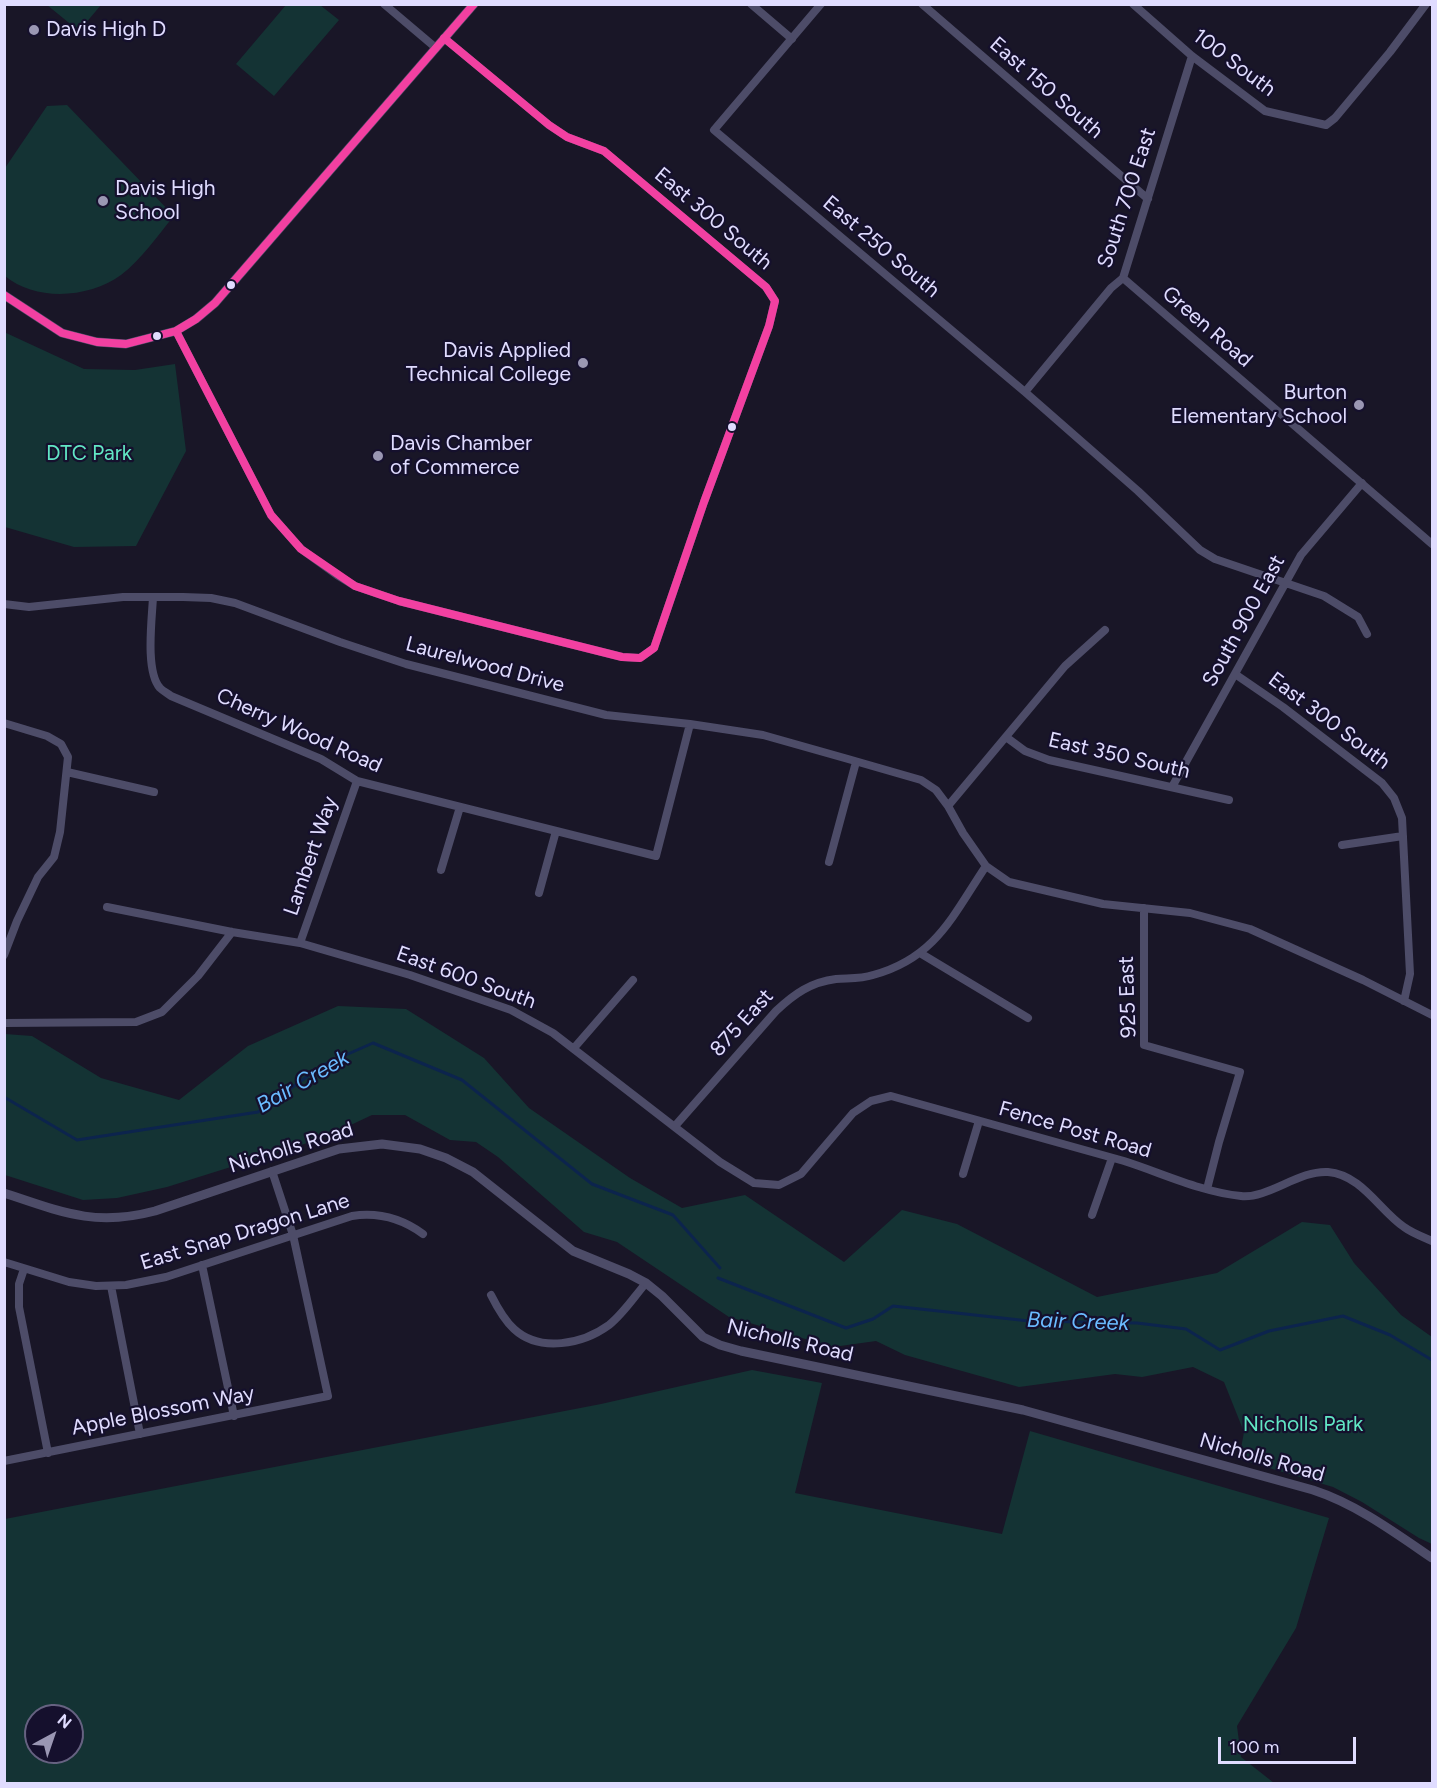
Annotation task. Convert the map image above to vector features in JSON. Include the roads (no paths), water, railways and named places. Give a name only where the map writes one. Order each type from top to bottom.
[{"type":"street","points":[[384,4],[436,48]]},
{"type":"street","points":[[4,295],[62,333],[98,342],[126,344],[176,331],[196,319],[215,303],[336,166],[384,106],[474,4]]},
{"type":"street","points":[[751,4],[792,39],[821,4]]},
{"type":"street","name":"East 150 South","points":[[922,4],[1148,199]]},
{"type":"street","name":"100 South","points":[[1132,4],[1192,56],[1265,111],[1326,125],[1335,118],[1390,52],[1425,4]]},
{"type":"street","name":"East 300 South","points":[[176,331],[271,515],[301,549],[337,575],[355,586],[399,601],[622,657],[640,658],[654,648],[769,326],[775,301],[766,287],[604,151],[567,137],[549,125],[444,39]]},
{"type":"street","name":"East 250 South","points":[[792,39],[714,130],[1025,392],[1138,491],[1200,550],[1215,559],[1286,583]]},
{"type":"street","name":"South 700 East","points":[[1025,392],[1111,288],[1123,278],[1192,56]]},
{"type":"street","name":"Green Road","points":[[1123,278],[1432,544]]},
{"type":"street","name":"South 900 East","points":[[1172,787],[1301,555],[1362,483]]},
{"type":"street","points":[[1286,583],[1324,596],[1358,617],[1367,634]]},
{"type":"street","name":"Laurelwood Drive","points":[[4,604],[29,607],[123,597],[211,598],[236,603],[340,642],[406,663],[606,715],[763,735],[921,780],[936,790],[986,866]]},
{"type":"street","name":"Cherry Wood Road","points":[[153,597],[151,660],[155,681],[171,696],[321,759],[357,781],[656,856],[690,724]]},
{"type":"street","points":[[948,806],[1065,666],[1105,630]]},
{"type":"street","name":"East 300 South","points":[[1235,674],[1283,707],[1382,783],[1394,798],[1402,818],[1410,974],[1404,1001]]},
{"type":"street","points":[[4,723],[46,736],[61,744],[68,758],[60,832],[54,857],[38,877],[4,955]]},
{"type":"street","name":"East 350 South","points":[[1006,736],[1025,751],[1049,760],[1229,800]]},
{"type":"street","points":[[829,862],[856,762]]},
{"type":"street","points":[[67,772],[153,792]]},
{"type":"street","name":"Lambert Way","points":[[300,943],[357,781]]},
{"type":"street","points":[[441,870],[460,807]]},
{"type":"street","points":[[539,893],[556,831]]},
{"type":"street","points":[[1342,845],[1403,836]]},
{"type":"street","points":[[986,866],[1009,882],[1034,888],[1103,904],[1190,913],[1250,929],[1363,980],[1432,1015]]},
{"type":"street","name":"875 East","points":[[675,1126],[791,997],[812,984],[873,975],[899,965],[935,941],[986,866]]},
{"type":"street","name":"East 600 South","points":[[107,907],[300,943],[410,975],[511,1010],[554,1033],[720,1162]]},
{"type":"street","name":"925 East","points":[[1144,908],[1144,1046],[1240,1072],[1207,1189]]},
{"type":"street","points":[[4,1023],[136,1022],[162,1012],[198,976],[232,932]]},
{"type":"street","points":[[920,953],[1028,1018]]},
{"type":"street","points":[[574,1048],[633,980]]},
{"type":"street","name":"Fence Post Road","points":[[720,1162],[734,1173],[754,1183],[779,1185],[801,1174],[853,1113],[871,1101],[891,1096],[1112,1158],[1207,1189],[1244,1197],[1271,1190],[1296,1178],[1328,1172],[1348,1178],[1368,1191],[1386,1212],[1405,1228],[1432,1241]]},
{"type":"street","points":[[963,1174],[979,1121]]},
{"type":"street","name":"Nicholls Road","points":[[4,1193],[79,1216],[116,1218],[155,1211],[339,1149],[368,1144],[406,1146],[433,1153],[473,1172],[573,1251],[646,1283],[662,1296],[695,1331],[720,1345],[741,1352],[1023,1410],[1312,1490],[1349,1505],[1432,1558]]},
{"type":"street","points":[[1092,1215],[1112,1158]]},
{"type":"street","points":[[272,1171],[293,1235]]},
{"type":"street","name":"East Snap Dragon Lane","points":[[4,1263],[69,1282],[111,1286],[155,1280],[335,1220],[363,1214],[374,1214],[397,1220],[423,1234]]},
{"type":"street","name":"Apple Blossom Way","points":[[4,1461],[328,1396],[293,1235]]},
{"type":"street","points":[[202,1265],[234,1416]]},
{"type":"street","points":[[24,1269],[20,1284],[19,1306],[48,1453]]},
{"type":"street","points":[[490,1295],[515,1330],[534,1341],[555,1344],[581,1339],[609,1325],[646,1283]]},
{"type":"street","points":[[111,1286],[140,1434]]},
{"type":"waterway","name":"Bair Creek","points":[[4,1097],[77,1140],[258,1112],[323,1065],[373,1043],[462,1080],[592,1184],[673,1215],[720,1268]]},
{"type":"waterway","name":"Bair Creek","points":[[718,1278],[846,1328],[873,1319],[893,1306],[1029,1321],[1137,1323],[1186,1329],[1220,1350],[1269,1331],[1343,1316],[1390,1335],[1432,1360]]},
{"type":"place","name":"Davis High D","points":[[34,30]]},
{"type":"place","name":"Davis High School","points":[[103,201]]},
{"type":"place","name":"Davis Applied Technical College","points":[[583,363]]},
{"type":"place","name":"Burton Elementary School","points":[[1359,405]]},
{"type":"place","name":"Davis Chamber of Commerce","points":[[378,456]]},
{"type":"park label","name":"DTC Park","points":[[89,454]]},
{"type":"park label","name":"Nicholls Park","points":[[1303,1425]]}]
